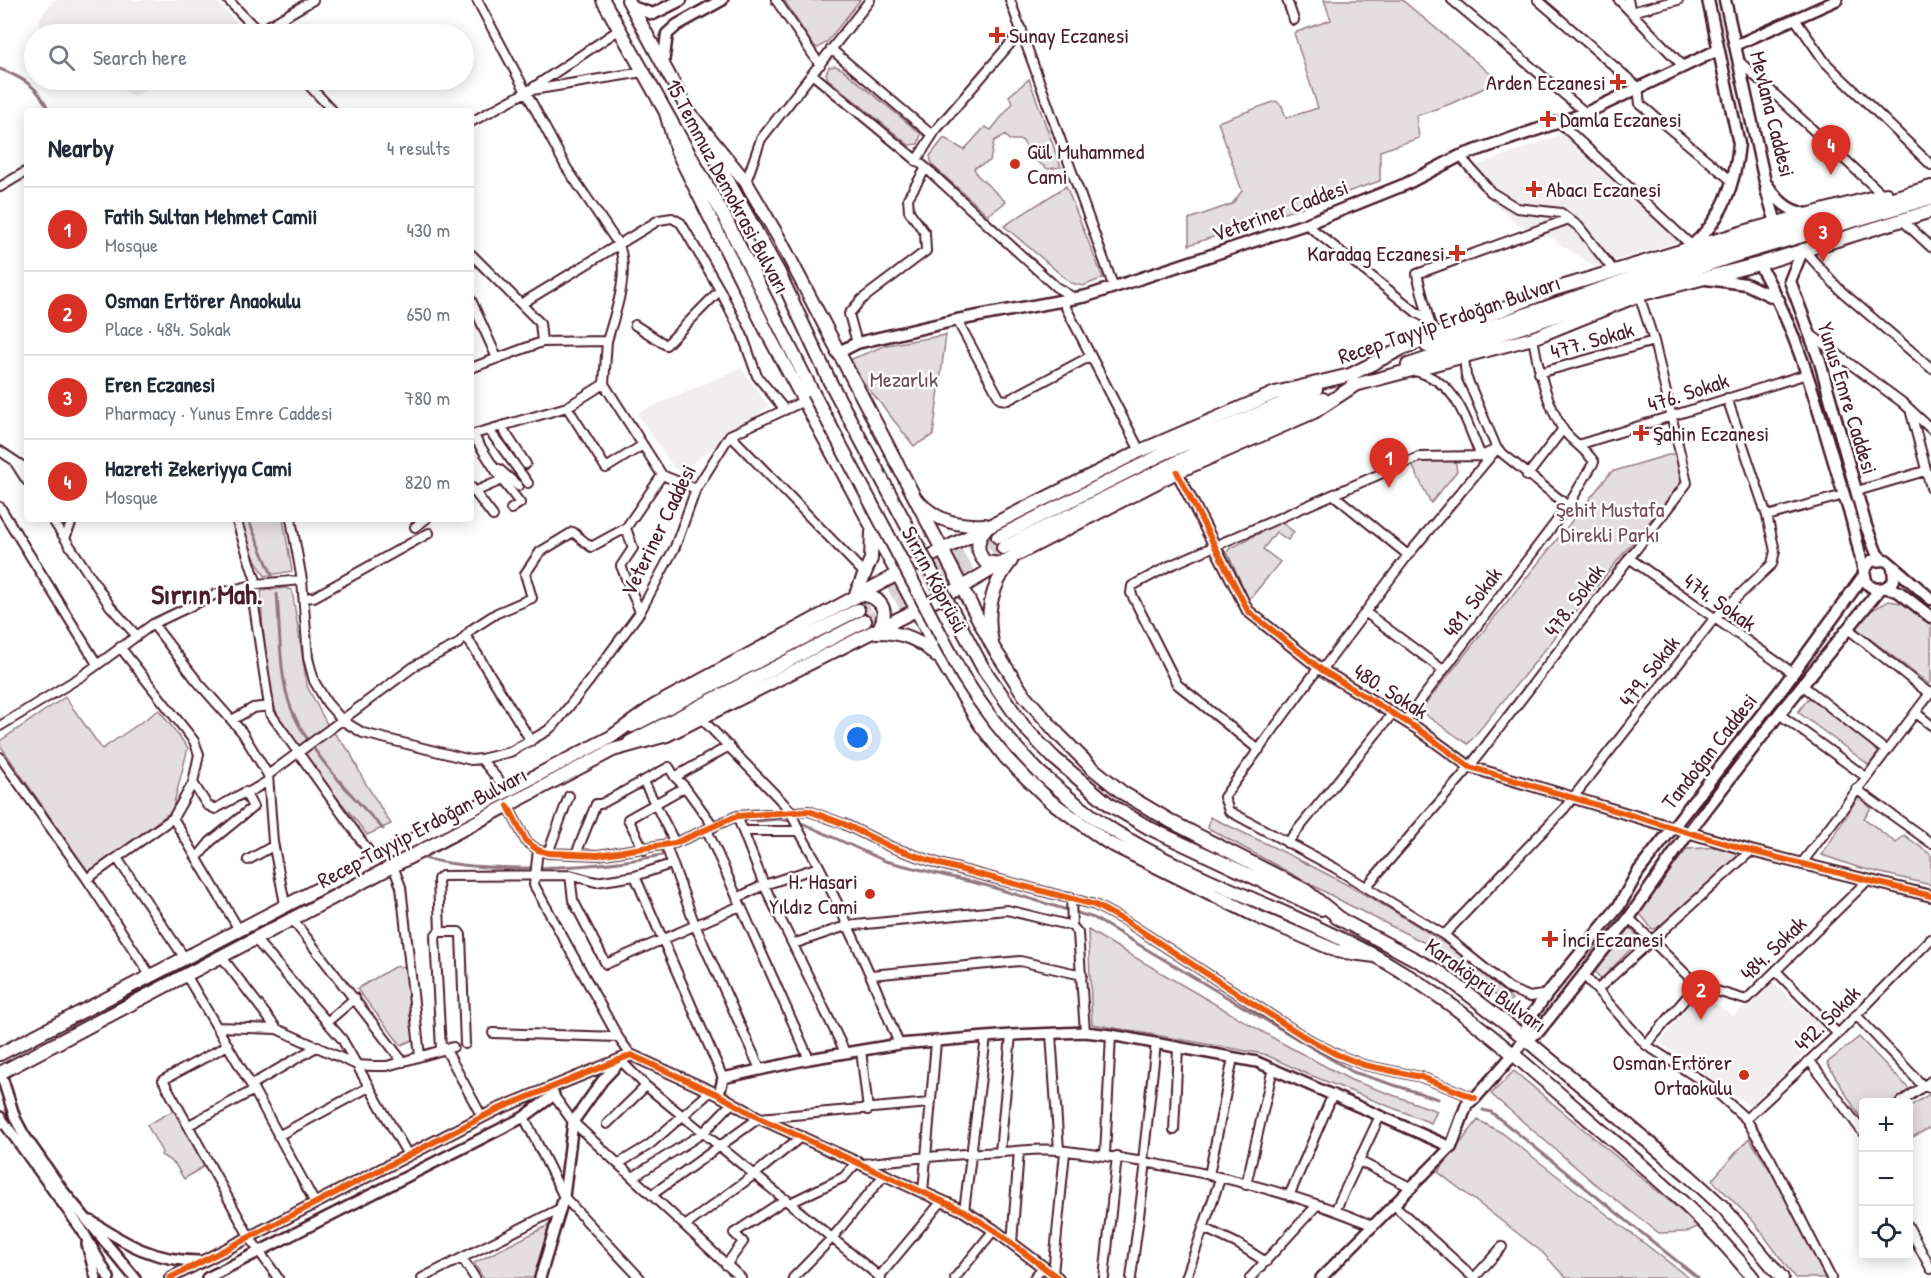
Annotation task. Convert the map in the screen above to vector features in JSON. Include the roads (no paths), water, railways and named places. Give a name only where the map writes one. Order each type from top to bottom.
[{"type":"main road","name":"15 Temmuz Demokrasi Bulvarı","points":[[603,0],[724,216],[808,397]]},
{"type":"main road","points":[[630,3],[653,14],[681,0]]},
{"type":"main road","points":[[663,64],[667,34],[722,0]]},
{"type":"main road","name":"Mevlana Caddesi","points":[[1689,248],[1714,223],[1723,208],[1732,181],[1739,144],[1708,0]]},
{"type":"main road","name":"Mevlana Caddesi","points":[[1725,0],[1741,63],[1765,182],[1779,203],[1796,212],[1811,214]]},
{"type":"main road","name":"15 Temmuz Demokrasi Bulvarı","points":[[630,3],[779,273],[830,382]]},
{"type":"main road","name":"Veteriner Caddesi","points":[[837,353],[857,344],[957,320],[1074,298],[1114,288],[1306,224],[1406,183],[1461,156],[1586,113],[1682,65],[1718,50]]},
{"type":"main road","points":[[692,116],[746,182],[780,240],[837,353],[993,646],[1024,695],[1059,735],[1115,786],[1172,822],[1305,890],[1342,920]]},
{"type":"main road","points":[[1765,182],[1776,223]]},
{"type":"main road","points":[[868,622],[917,610],[1177,472],[1314,412],[1353,380],[1403,348],[1555,289],[1776,223],[1931,182]]},
{"type":"main road","name":"Recep Tayyip Erdoğan Bulvarı","points":[[1001,542],[1165,453],[1353,380],[1725,246],[1931,187]]},
{"type":"main road","name":"Recep Tayyip Erdoğan Bulvarı","points":[[1469,339],[1730,257],[1931,198]]},
{"type":"main road","points":[[611,737],[654,706],[856,594],[989,525],[1140,451],[1275,393],[1414,371],[1533,338],[1639,295],[1759,264],[1931,212]]},
{"type":"main road","name":"Yunus Emre Caddesi","points":[[1803,249],[1790,281],[1820,362],[1866,526],[1877,554],[1881,558]]},
{"type":"main road","name":"Yunus Emre Caddesi","points":[[1759,264],[1780,300],[1807,374],[1865,572]]},
{"type":"main road","points":[[1706,279],[1746,284],[1780,300]]},
{"type":"main road","name":"Sırrın Köprüsü","points":[[830,382],[983,668],[1025,728],[1054,758]]},
{"type":"main road","points":[[808,397],[872,528],[943,663],[979,723],[1006,758],[1049,800],[1089,831],[1258,917],[1337,951],[1375,956]]},
{"type":"main road","name":"Sırrın Köprüsü","points":[[808,397],[962,675],[982,707],[1010,742],[1039,772]]},
{"type":"main road","points":[[911,493],[930,514],[952,524],[989,525]]},
{"type":"main road","points":[[989,525],[977,544],[979,555],[985,562],[1000,564]]},
{"type":"main road","points":[[856,594],[866,575],[873,542],[872,528]]},
{"type":"main road","points":[[993,646],[988,614],[990,598],[996,582],[1017,555]]},
{"type":"main road","points":[[1931,599],[1881,558],[1871,561],[1865,572],[1868,584],[1899,592],[1931,617]]},
{"type":"main road","points":[[1883,588],[1894,580],[1893,566]]},
{"type":"main road","name":"Tandoğan Caddesi","points":[[1451,1147],[1467,1104],[1513,1055],[1524,1039],[1529,1019],[1547,994],[1619,906],[1638,872],[1793,673],[1865,572]]},
{"type":"main road","name":"Tandoğan Caddesi","points":[[1524,1039],[1539,1031],[1629,918],[1689,832],[1779,714],[1847,628],[1883,588]]},
{"type":"main road","points":[[613,750],[666,735],[868,622],[885,616],[878,599],[870,594],[856,594]]},
{"type":"main road","points":[[868,622],[926,645],[943,663]]},
{"type":"main road","name":"Recep Tayyip Erdoğan Bulvarı","points":[[0,1053],[611,737],[868,622]]},
{"type":"main road","name":"Recep Tayyip Erdoğan Bulvarı","points":[[0,1072],[613,750],[868,622]]},
{"type":"main road","name":"Karaköprü Bulvarı","points":[[1054,758],[1110,805],[1151,829],[1342,920],[1441,973],[1524,1039],[1706,1192],[1751,1238],[1782,1278]]},
{"type":"main road","name":"Karaköprü Bulvarı","points":[[1039,772],[1073,802],[1140,846],[1375,956],[1429,989],[1513,1055],[1674,1192],[1707,1224],[1753,1278]]},
{"type":"street","points":[[228,0],[251,24]]},
{"type":"street","points":[[274,24],[313,0]]},
{"type":"street","points":[[477,0],[528,91],[566,167],[623,255],[619,299],[607,341],[604,384],[662,475],[696,489]]},
{"type":"street","points":[[776,0],[820,64]]},
{"type":"street","points":[[746,182],[761,139],[870,0]]},
{"type":"street","points":[[1010,0],[1114,288]]},
{"type":"street","points":[[1287,0],[1294,20]]},
{"type":"street","points":[[1452,0],[1586,113]]},
{"type":"street","points":[[1538,0],[1638,87],[1640,104],[1732,181]]},
{"type":"street","points":[[1619,0],[1682,65]]},
{"type":"street","points":[[1628,0],[1631,12]]},
{"type":"street","points":[[1631,12],[1678,0]]},
{"type":"street","points":[[1736,45],[1837,0]]},
{"type":"street","points":[[1795,19],[1825,62],[1931,165]]},
{"type":"street","points":[[474,120],[528,91],[620,29]]},
{"type":"street","points":[[916,161],[932,135],[1022,30]]},
{"type":"street","points":[[831,50],[932,135]]},
{"type":"street","points":[[1741,63],[1883,195]]},
{"type":"street","points":[[528,91],[643,72]]},
{"type":"street","points":[[812,74],[926,168],[1056,287],[1074,298]]},
{"type":"street","points":[[313,90],[330,108]]},
{"type":"street","points":[[1560,123],[1689,248]]},
{"type":"street","points":[[1461,156],[1491,192],[1517,208],[1561,213],[1569,219],[1579,227],[1614,271]]},
{"type":"street","points":[[857,344],[849,314],[861,300],[926,250],[925,232],[909,211],[908,198],[926,168]]},
{"type":"street","points":[[0,187],[24,173]]},
{"type":"street","points":[[521,304],[659,220],[672,218],[681,223],[720,290],[742,334],[757,376],[785,410]]},
{"type":"street","points":[[1435,336],[1417,274],[1569,219]]},
{"type":"street","points":[[1902,220],[1931,248]]},
{"type":"street","points":[[1306,224],[1429,320]]},
{"type":"street","points":[[1803,249],[1840,291],[1931,368]]},
{"type":"street","points":[[474,257],[540,323],[542,342]]},
{"type":"street","points":[[474,266],[482,264]]},
{"type":"street","points":[[635,325],[666,345],[720,290]]},
{"type":"street","name":"478. Sokak","points":[[1366,887],[1470,767],[1687,483],[1654,341],[1639,295]]},
{"type":"street","points":[[1062,300],[1140,451]]},
{"type":"street","points":[[474,307],[497,358]]},
{"type":"street","points":[[957,320],[1000,399],[1008,400],[1091,356]]},
{"type":"street","points":[[1808,333],[1931,429]]},
{"type":"street","points":[[1533,338],[1539,373],[1563,429],[1581,444]]},
{"type":"street","points":[[474,367],[542,342],[607,341]]},
{"type":"street","name":"477. Sokak","points":[[1539,373],[1654,341]]},
{"type":"street","points":[[1464,357],[1466,376],[1497,449],[1527,476],[1568,506]]},
{"type":"street","points":[[1414,371],[1427,374],[1450,389],[1481,456]]},
{"type":"street","name":"476. Sokak","points":[[1581,444],[1807,374]]},
{"type":"street","points":[[474,434],[567,407],[604,384]]},
{"type":"street","points":[[808,397],[730,435],[866,575]]},
{"type":"street","name":"479. Sokak","points":[[1444,935],[1573,797],[1674,666],[1713,620],[1772,564],[1775,551],[1767,516],[1727,398]]},
{"type":"street","points":[[567,407],[606,468],[643,445]]},
{"type":"street","points":[[1910,411],[1931,488]]},
{"type":"street","points":[[501,426],[526,464]]},
{"type":"street","points":[[1527,476],[1563,429]]},
{"type":"street","points":[[489,430],[528,483]]},
{"type":"street","name":"Veteriner Caddesi","points":[[481,759],[510,752],[531,741],[556,723],[640,612],[675,546],[696,489],[730,435]]},
{"type":"street","points":[[474,438],[520,503],[511,509]]},
{"type":"street","name":"481. Sokak","points":[[1405,721],[1568,506],[1594,462],[1581,444]]},
{"type":"street","points":[[1259,750],[1177,684],[1131,593],[1132,586],[1214,547],[1419,457],[1481,456],[1497,449]]},
{"type":"street","points":[[1497,449],[1408,555],[1224,797],[1229,811],[1366,887],[1444,935],[1510,989],[1530,997],[1547,994]]},
{"type":"street","points":[[481,450],[518,486]]},
{"type":"street","points":[[0,451],[24,467]]},
{"type":"street","points":[[14,460],[24,476]]},
{"type":"street","points":[[1857,491],[1925,471]]},
{"type":"street","name":"480. Sokak","points":[[1177,472],[1248,611],[1321,668],[1393,712],[1470,767],[1751,851],[1866,882],[1931,896]]},
{"type":"street","points":[[193,783],[207,804],[215,809],[245,792],[246,794],[416,665],[458,644],[465,636],[497,613],[532,598],[525,574],[545,549],[573,532],[591,548],[626,528],[662,475]]},
{"type":"street","points":[[474,489],[502,480]]},
{"type":"street","points":[[474,492],[493,516]]},
{"type":"street","points":[[1335,495],[1408,555]]},
{"type":"street","points":[[1767,516],[1844,495]]},
{"type":"street","points":[[0,507],[97,664]]},
{"type":"street","points":[[54,522],[110,606],[136,635]]},
{"type":"street","points":[[65,538],[72,522]]},
{"type":"street","points":[[237,522],[254,585],[270,713],[375,860]]},
{"type":"street","points":[[292,522],[304,598],[305,645],[310,668],[327,703],[343,721],[363,733],[471,760],[481,759],[507,790]]},
{"type":"street","points":[[416,527],[422,522]]},
{"type":"street","points":[[626,528],[633,548],[621,566],[640,612]]},
{"type":"street","points":[[304,598],[314,597],[429,533]]},
{"type":"street","name":"474. Sokak","points":[[1629,558],[1713,620],[1793,673]]},
{"type":"street","points":[[0,726],[97,664],[153,624],[216,594],[254,585],[302,580]]},
{"type":"street","points":[[1365,612],[1443,670]]},
{"type":"street","points":[[153,624],[197,681],[232,720],[268,778],[273,846],[285,904]]},
{"type":"street","points":[[1802,863],[1930,693],[1847,628]]},
{"type":"street","points":[[465,636],[531,741]]},
{"type":"street","points":[[87,879],[173,818],[193,783],[199,754],[194,741],[120,647]]},
{"type":"street","points":[[1802,685],[1885,750]]},
{"type":"street","points":[[232,720],[253,708],[269,706]]},
{"type":"street","points":[[1287,843],[1393,712]]},
{"type":"street","points":[[1916,713],[1931,725]]},
{"type":"street","points":[[1779,714],[1866,777]]},
{"type":"street","points":[[700,717],[792,813],[797,829],[819,867],[871,975],[899,1044]]},
{"type":"street","points":[[675,777],[729,746]]},
{"type":"street","points":[[0,757],[87,879],[150,975]]},
{"type":"street","points":[[576,854],[597,804],[644,782],[669,767],[685,787],[710,829],[739,902],[809,1059]]},
{"type":"street","points":[[644,782],[675,843]]},
{"type":"street","points":[[644,850],[628,819],[685,787]]},
{"type":"street","points":[[1856,789],[1931,843]]},
{"type":"street","points":[[197,858],[210,842],[253,807],[246,794]]},
{"type":"street","points":[[548,853],[568,796]]},
{"type":"street","points":[[508,806],[526,841],[538,850],[548,853],[598,855],[666,846],[737,816],[809,811],[844,824],[891,847],[940,864],[1071,897],[1127,921],[1304,1036],[1336,1054],[1364,1065],[1421,1077],[1475,1098]]},
{"type":"street","points":[[737,816],[764,885],[845,1052]]},
{"type":"street","points":[[173,818],[238,928]]},
{"type":"street","points":[[743,831],[797,829]]},
{"type":"street","points":[[248,860],[273,846]]},
{"type":"street","points":[[666,846],[695,925],[760,1069]]},
{"type":"street","points":[[538,850],[535,860],[534,885],[618,1037],[631,1055],[733,1102],[759,1118],[964,1211],[1056,1276]]},
{"type":"street","points":[[1598,989],[1751,851]]},
{"type":"street","points":[[117,858],[184,957]]},
{"type":"street","points":[[440,932],[438,879],[442,876],[570,875],[596,882],[635,876],[671,864]]},
{"type":"street","points":[[393,866],[401,886],[420,1056]]},
{"type":"street","points":[[570,875],[573,900],[606,964],[695,925],[739,902],[764,885],[819,867]]},
{"type":"street","points":[[635,876],[723,1078]]},
{"type":"street","name":"484. Sokak","points":[[1697,985],[1746,1000],[1866,882]]},
{"type":"street","points":[[1071,897],[1072,926]]},
{"type":"street","points":[[793,944],[846,926],[1007,910],[1072,926],[1078,933],[1084,1032]]},
{"type":"street","points":[[1629,918],[1697,985],[1646,1045]]},
{"type":"street","points":[[292,919],[403,1062]]},
{"type":"street","points":[[465,1044],[461,935],[459,932],[440,932],[435,936],[446,1048],[482,1117]]},
{"type":"street","points":[[255,939],[342,1039],[408,1155]]},
{"type":"street","name":"492. Sokak","points":[[1746,1119],[1838,1034],[1931,939]]},
{"type":"street","points":[[221,956],[277,1029]]},
{"type":"street","points":[[871,975],[1020,961],[1082,975]]},
{"type":"street","points":[[1776,972],[1838,1034]]},
{"type":"street","points":[[1583,974],[1646,1045],[1710,1086],[1746,1119],[1770,1158],[1831,1278]]},
{"type":"street","points":[[186,975],[252,1087],[315,1203]]},
{"type":"street","points":[[327,1022],[355,998]]},
{"type":"street","points":[[1856,1015],[1927,1087]]},
{"type":"street","points":[[218,1027],[277,1029],[357,1065],[387,1066],[446,1048]]},
{"type":"street","points":[[618,1164],[649,1145],[714,1093],[723,1078],[845,1052],[899,1044],[1011,1035],[1084,1032],[1111,1035],[1233,1058],[1273,1068],[1333,1094],[1379,1118],[1451,1147],[1395,1206],[1321,1278]]},
{"type":"street","points":[[493,1033],[618,1037]]},
{"type":"street","points":[[1051,1034],[1062,1151],[1056,1276]]},
{"type":"street","points":[[1000,1152],[1011,1035]]},
{"type":"street","points":[[1105,1155],[1111,1035]]},
{"type":"street","points":[[964,1211],[986,1037]]},
{"type":"street","points":[[923,1192],[936,1042]]},
{"type":"street","points":[[1131,1278],[1156,1043]]},
{"type":"street","points":[[228,1045],[163,1080],[250,1238],[278,1278]]},
{"type":"street","points":[[189,1125],[318,1046]]},
{"type":"street","points":[[1174,1130],[1178,1048]]},
{"type":"street","points":[[861,1050],[868,1110]]},
{"type":"street","points":[[170,1278],[482,1117],[552,1093],[631,1055]]},
{"type":"street","points":[[1209,1176],[1233,1058]]},
{"type":"street","points":[[621,1061],[646,1086],[833,1237],[878,1277],[942,1201]]},
{"type":"street","points":[[540,1278],[564,1197],[573,1122],[602,1081],[621,1061]]},
{"type":"street","points":[[1810,1061],[1859,1128]]},
{"type":"street","points":[[1246,1185],[1273,1068]]},
{"type":"street","points":[[0,1072],[15,1118],[24,1135],[82,1215],[135,1278]]},
{"type":"street","points":[[1908,1098],[1927,1087],[1931,1079]]},
{"type":"street","points":[[607,1124],[646,1086]]},
{"type":"street","points":[[278,1136],[369,1087]]},
{"type":"street","points":[[207,1278],[524,1117],[552,1093]]},
{"type":"street","points":[[552,1093],[573,1122],[741,1278]]},
{"type":"street","points":[[1289,1196],[1333,1094]]},
{"type":"street","points":[[633,1176],[703,1133],[733,1102]]},
{"type":"street","points":[[653,1194],[759,1118],[930,1103]]},
{"type":"street","points":[[0,1117],[82,1230],[109,1278]]},
{"type":"street","points":[[524,1117],[564,1197],[640,1278]]},
{"type":"street","points":[[1336,1209],[1379,1118]]},
{"type":"street","points":[[685,1226],[802,1136]]},
{"type":"street","points":[[1012,1243],[1019,1151]]},
{"type":"street","points":[[726,1264],[743,1242],[734,1233],[788,1201],[844,1177],[860,1163],[972,1152],[1062,1151],[1117,1156],[1289,1196],[1336,1209],[1374,1226]]},
{"type":"street","points":[[1104,1278],[1117,1156]]},
{"type":"street","points":[[1359,1161],[1412,1188]]},
{"type":"street","points":[[793,1278],[833,1237],[885,1174]]},
{"type":"street","points":[[1186,1278],[1220,1179]]},
{"type":"street","points":[[1250,1278],[1317,1205]]},
{"type":"street","points":[[1395,1206],[1474,1278],[1502,1247]]},
{"type":"street","points":[[422,1278],[561,1208]]},
{"type":"street","points":[[82,1215],[130,1247],[151,1256],[181,1261],[201,1261]]},
{"type":"street","points":[[1204,1228],[1238,1244],[1266,1262]]},
{"type":"street","points":[[82,1230],[96,1278]]},
{"type":"street","points":[[955,1278],[994,1230]]},
{"type":"street","points":[[1913,1235],[1931,1269]]},
{"type":"street","points":[[462,1258],[475,1278]]},
{"type":"street","points":[[1034,1278],[1043,1267]]},
{"type":"waterway","points":[[0,69],[24,81]]},
{"type":"waterway","points":[[35,90],[48,108]]},
{"type":"waterway","points":[[249,522],[272,575]]},
{"type":"waterway","points":[[277,594],[282,667],[291,708],[319,756],[383,829]]},
{"type":"waterway","points":[[757,821],[779,819],[804,824],[885,861],[988,886],[1094,918],[1353,1072],[1438,1099]]},
{"type":"waterway","points":[[420,857],[475,866],[541,868],[636,860],[662,855]]},
{"type":"waterway","points":[[1483,1110],[1491,1112],[1698,1278]]},
{"type":"tunnel","points":[[858,610],[998,537]]},
{"type":"tunnel","points":[[865,621],[1003,548]]},
{"type":"place","name":"Sunay Eczanesi","points":[[997,35]]},
{"type":"place","name":"Arden Eczanesi","points":[[1618,82]]},
{"type":"place","name":"Damla Eczanesi","points":[[1548,119]]},
{"type":"place","name":"Gül Muhammed Cami","points":[[1015,164]]},
{"type":"place","name":"Hazreti Zekeriyya Cami","points":[[1831,175]]},
{"type":"place","name":"Abacı Eczanesi","points":[[1534,189]]},
{"type":"place","name":"Karadag Eczanesi","points":[[1457,253]]},
{"type":"place","name":"Eren Eczanesi","points":[[1823,262]]},
{"type":"place","name":"Şahin Eczanesi","points":[[1641,433]]},
{"type":"place","name":"Fatih Sultan Mehmet Camii","points":[[1389,488]]},
{"type":"place","name":"H. Hasari Yıldız Cami","points":[[870,894]]},
{"type":"place","name":"İnci Eczanesi","points":[[1550,939]]},
{"type":"place","name":"Osman Ertörer Anaokulu","points":[[1701,1020]]},
{"type":"place","name":"Osman Ertörer Ortaokulu","points":[[1744,1075]]},
{"type":"district","name":"Sırrın Mah.","points":[[207,594]]},
{"type":"park label","name":"Mezarlık","points":[[904,379]]},
{"type":"park label","name":"Şehit Mustafa Direkli Parkı","points":[[1610,522]]}]
